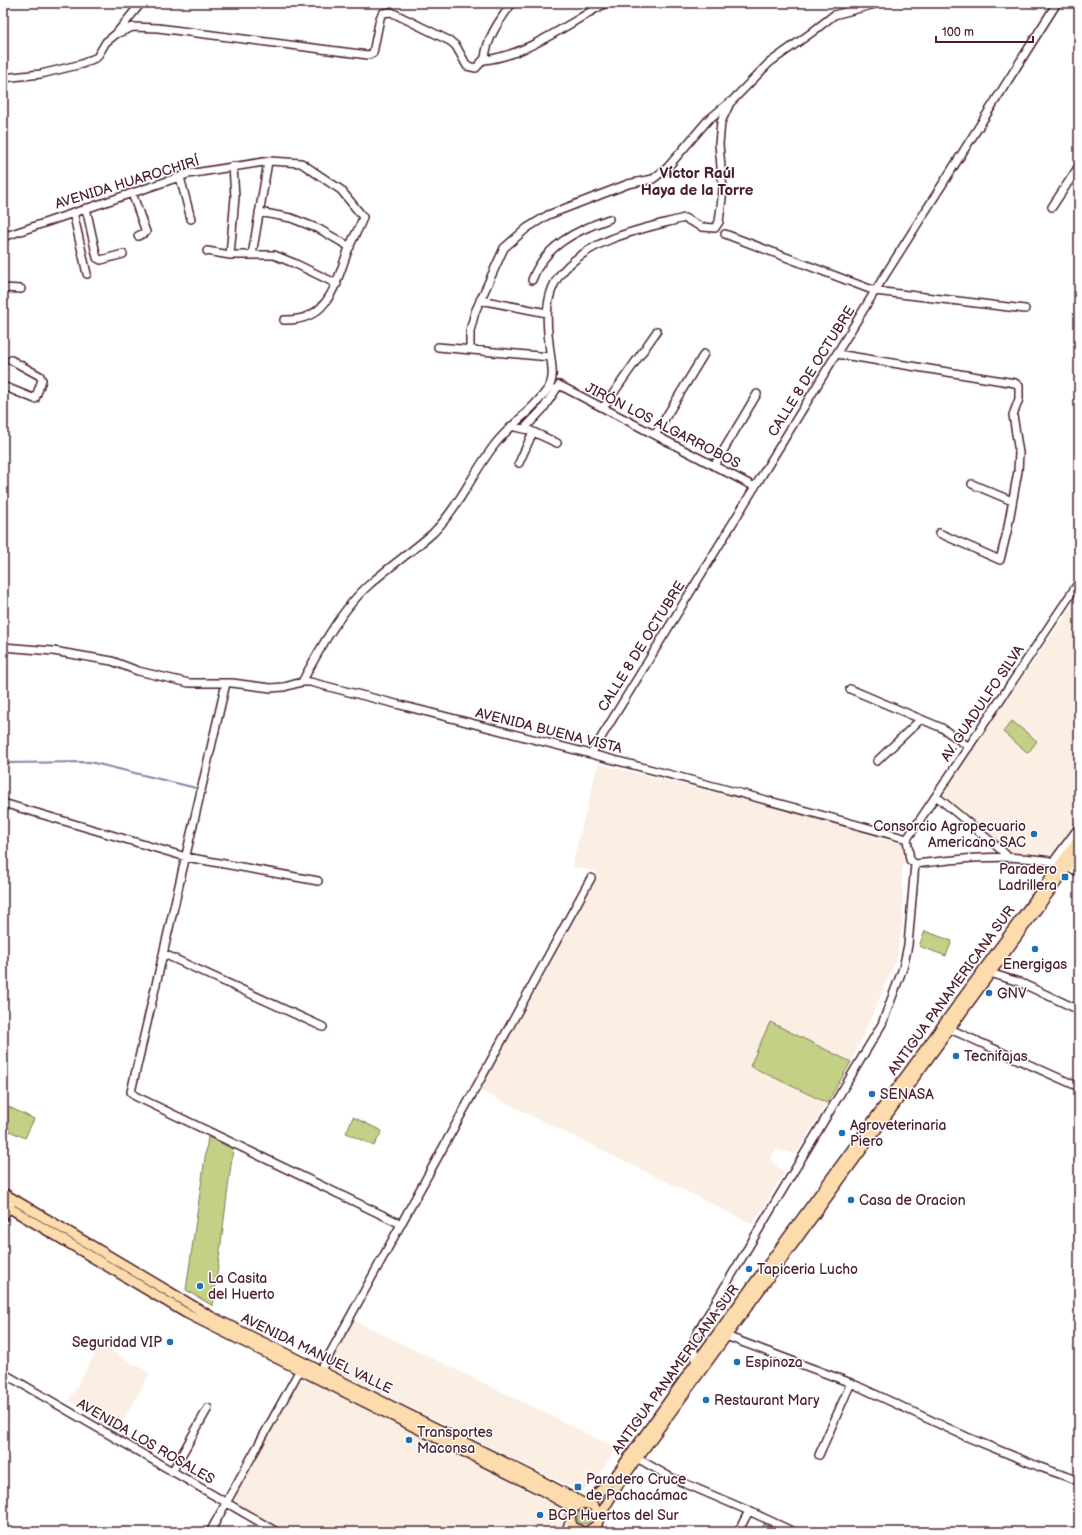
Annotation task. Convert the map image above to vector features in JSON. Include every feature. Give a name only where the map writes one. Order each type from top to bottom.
[{"type":"main road","name":"ANTIGUA PANAMERICANA SUR","points":[[585,1503],[614,1478],[687,1383],[726,1336],[1079,839]]},
{"type":"main road","name":"ANTIGUA PANAMERICANA SUR","points":[[599,1517],[609,1498],[638,1458],[687,1383],[696,1363],[950,1029],[990,974],[1061,865],[1079,851]]},
{"type":"main road","name":"AVENIDA MANUEL VALLE","points":[[3,1193],[8,1204],[186,1313],[302,1366],[545,1487],[585,1503]]},
{"type":"main road","name":"AVENIDA MANUEL VALLE","points":[[302,1366],[321,1370],[545,1487],[573,1508]]},
{"type":"main road","points":[[585,1503],[594,1506],[599,1517],[597,1525],[587,1532],[571,1526],[570,1513],[573,1508],[585,1503]]},
{"type":"street","points":[[3,78],[41,74],[82,64],[96,56],[106,42],[116,34],[141,3]]},
{"type":"street","points":[[116,34],[133,27],[158,28],[368,55],[373,53],[380,18],[383,13],[391,12],[450,41],[456,46],[466,66],[476,68],[484,60],[496,25],[512,3]]},
{"type":"street","points":[[484,60],[497,59],[542,40],[606,3]]},
{"type":"street","points":[[302,682],[338,621],[368,585],[432,533],[455,507],[480,465],[496,443],[511,426],[529,411],[549,386],[552,380],[547,313],[548,301],[563,270],[580,256],[612,239],[684,218],[702,228],[715,228],[719,222],[723,190],[719,144],[721,122],[730,103],[769,63],[812,33],[834,15],[879,3]]},
{"type":"street","name":"CALLE 8 DE OCTUBRE","points":[[591,754],[875,291],[1057,3]]},
{"type":"street","points":[[470,350],[470,330],[480,300],[504,248],[527,228],[548,215],[628,184],[653,179],[667,168],[708,120],[736,97]]},
{"type":"street","points":[[252,255],[268,162]]},
{"type":"street","name":"AVENIDA HUAROCHIRÍ","points":[[3,237],[73,212],[180,177],[234,166],[268,162],[301,163],[341,190],[362,214],[362,219],[350,247]]},
{"type":"street","points":[[230,255],[235,197],[234,166]]},
{"type":"street","points":[[1052,207],[1079,166]]},
{"type":"street","points":[[180,177],[191,219]]},
{"type":"street","points":[[132,193],[146,232],[138,236]]},
{"type":"street","points":[[86,208],[96,258],[101,260],[123,254]]},
{"type":"street","points":[[73,212],[87,274]]},
{"type":"street","points":[[259,212],[291,218],[319,229],[350,247],[336,284],[327,302],[312,314],[295,321],[284,320]]},
{"type":"street","points":[[532,280],[537,267],[554,248],[582,228],[609,219]]},
{"type":"street","points":[[725,234],[875,291],[1026,309]]},
{"type":"street","points":[[206,251],[230,255],[274,255],[336,284]]},
{"type":"street","points":[[3,288],[21,289]]},
{"type":"street","points":[[480,300],[547,313]]},
{"type":"street","points":[[603,408],[657,331]]},
{"type":"street","points":[[438,347],[550,358]]},
{"type":"street","points":[[655,435],[704,354]]},
{"type":"street","points":[[837,354],[1015,383],[1019,386],[1019,399],[1013,415],[1019,453],[1007,532],[1000,560],[939,533]]},
{"type":"street","points":[[3,386],[35,399],[42,380],[40,376],[11,360]]},
{"type":"street","name":"JIRÓN LOS ALGARROBOS","points":[[524,429],[543,409],[559,386],[755,487]]},
{"type":"street","points":[[714,466],[757,394]]},
{"type":"street","points":[[511,426],[533,432],[557,443]]},
{"type":"street","points":[[519,463],[533,432]]},
{"type":"street","points":[[972,484],[1012,501]]},
{"type":"street","name":"AV. GUADULFO SILVA","points":[[907,839],[1079,582]]},
{"type":"street","name":"AVENIDA BUENA VISTA","points":[[3,646],[53,651],[112,661],[163,678],[189,683],[226,683],[270,688],[310,682],[591,754],[907,839]]},
{"type":"street","points":[[226,683],[164,954],[133,1078],[131,1088],[132,1094],[401,1224]]},
{"type":"street","points":[[850,689],[896,710],[942,728],[969,747]]},
{"type":"street","points":[[877,761],[921,719]]},
{"type":"street","points":[[936,796],[1000,849],[1008,858]]},
{"type":"street","points":[[3,803],[186,857],[318,881]]},
{"type":"street","points":[[1061,865],[1079,826]]},
{"type":"street","points":[[907,839],[910,860],[915,864],[951,860],[1008,858],[1045,860],[1079,872]]},
{"type":"street","points":[[696,1363],[694,1345],[697,1333],[882,1024],[903,968],[908,946],[915,864]]},
{"type":"street","points":[[321,1370],[591,878]]},
{"type":"street","points":[[164,954],[323,1027]]},
{"type":"street","points":[[990,974],[1019,982],[1079,1010]]},
{"type":"street","points":[[950,1029],[1079,1086]]},
{"type":"street","points":[[3,1218],[8,1204]]},
{"type":"street","points":[[726,1336],[851,1384],[967,1437],[1040,1467],[1079,1481]]},
{"type":"street","points":[[210,1532],[302,1366]]},
{"type":"street","name":"AVENIDA LOS ROSALES","points":[[3,1373],[276,1532]]},
{"type":"street","points":[[819,1455],[851,1384]]},
{"type":"street","points":[[172,1472],[208,1408]]},
{"type":"street","points":[[638,1458],[670,1476],[794,1532]]},
{"type":"street","points":[[738,1532],[749,1511]]},
{"type":"street","points":[[565,1532],[571,1526]]},
{"type":"shaded area","points":[[1073,605],[1079,607],[1079,818],[1053,854],[998,853],[994,845],[937,800]]},
{"type":"shaded area","points":[[598,764],[839,823],[863,833],[902,844],[906,851],[902,872],[903,919],[896,961],[851,1062],[770,1022],[750,1066],[827,1103],[796,1154],[776,1149],[770,1159],[784,1173],[753,1224],[479,1090],[547,970],[597,872],[572,866]]},
{"type":"shaded area","points":[[353,1320],[616,1448],[592,1486],[583,1490],[569,1486],[328,1367]]},
{"type":"shaded area","points":[[100,1345],[150,1373],[118,1430],[69,1401]]},
{"type":"shaded area","points":[[312,1380],[568,1512],[570,1532],[274,1532],[233,1498],[298,1382]]},
{"type":"shaded area","points":[[124,1523],[139,1532],[119,1532]]},
{"type":"green space","points":[[1012,721],[1037,741],[1028,753],[1003,732]]},
{"type":"green space","points":[[925,931],[952,941],[946,956],[919,946]]},
{"type":"green space","points":[[770,1022],[851,1062],[827,1103],[750,1066]]},
{"type":"green space","points":[[3,1104],[34,1119],[25,1138],[3,1128]]},
{"type":"green space","points":[[353,1117],[382,1131],[374,1146],[346,1133]]},
{"type":"green space","points":[[208,1137],[233,1149],[213,1306],[186,1290]]},
{"type":"green space","points":[[581,1510],[587,1510],[591,1514],[591,1520],[587,1524],[581,1524],[577,1520],[577,1514]]},
{"type":"green space","points":[[764,1524],[780,1532],[760,1532]]},
{"type":"waterway","points":[[3,763],[90,762],[200,789]]},
{"type":"place","name":"Consorcio Agropecuario Americano SAC","points":[[1034,834]]},
{"type":"place","name":"Paradero Ladrillera","points":[[1065,877]]},
{"type":"place","name":"Energigas","points":[[1035,949]]},
{"type":"place","name":"GNV","points":[[989,993]]},
{"type":"place","name":"Tecnifajas","points":[[956,1056]]},
{"type":"place","name":"SENASA","points":[[872,1094]]},
{"type":"place","name":"Agroveterinaria Piero","points":[[842,1133]]},
{"type":"place","name":"Casa de Oracion","points":[[851,1200]]},
{"type":"place","name":"Tapiceria Lucho","points":[[749,1269]]},
{"type":"place","name":"La Casita del Huerto","points":[[200,1286]]},
{"type":"place","name":"Seguridad VIP","points":[[170,1342]]},
{"type":"place","name":"Espinoza","points":[[737,1362]]},
{"type":"place","name":"Restaurant Mary","points":[[706,1400]]},
{"type":"place","name":"Transportes Maconsa","points":[[409,1440]]},
{"type":"place","name":"Paradero Cruce de Pachacámac","points":[[578,1487]]},
{"type":"place","name":"BCP Huertos del Sur","points":[[540,1515]]},
{"type":"district","name":"Víctor Raúl Haya de la Torre","points":[[697,182]]}]
